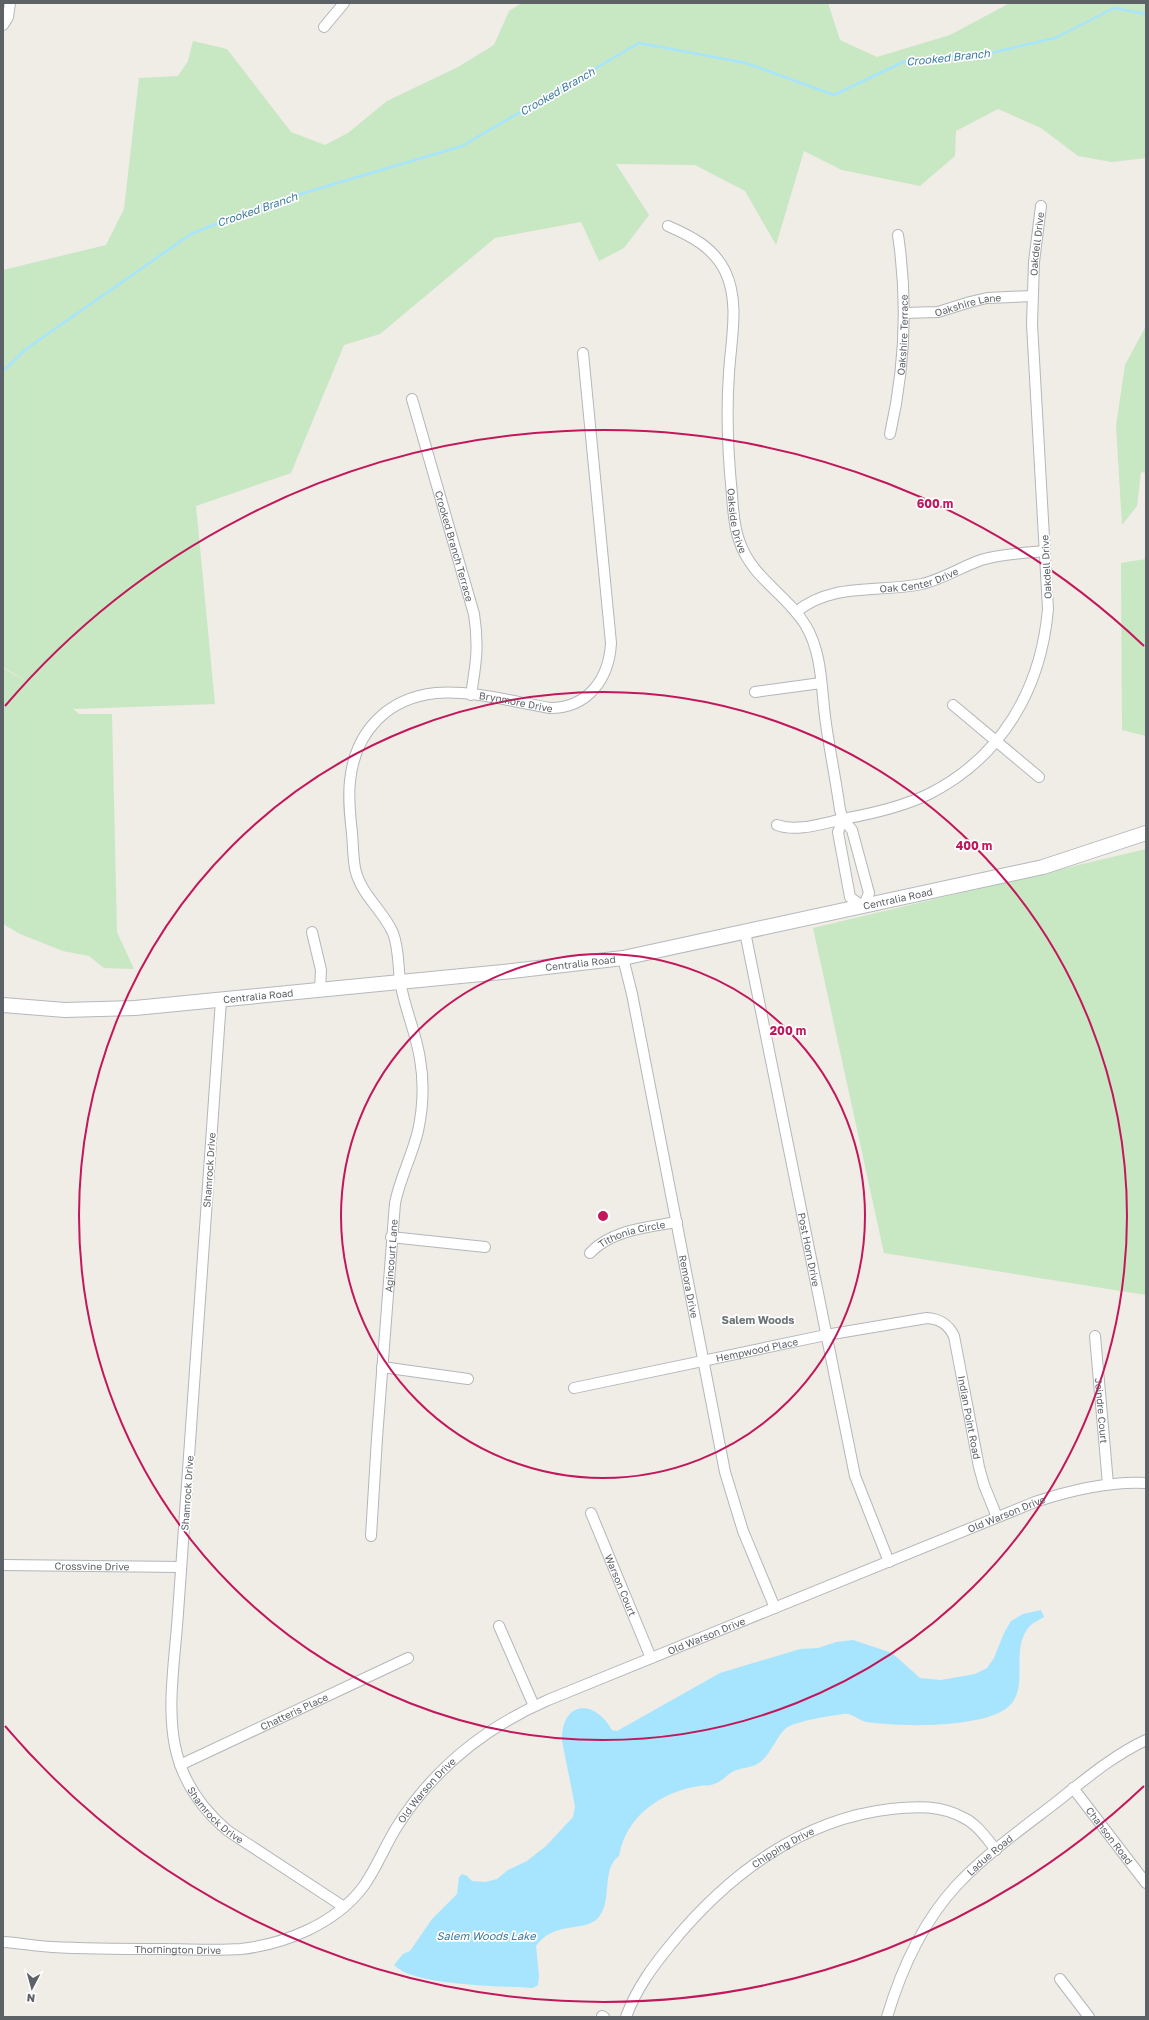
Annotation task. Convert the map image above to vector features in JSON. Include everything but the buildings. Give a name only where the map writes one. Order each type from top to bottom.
[{"type":"main road","name":"Centralia Road","points":[[3,1005],[97,1010],[135,1008],[512,971],[623,958],[1044,867],[1146,834]]},
{"type":"street","points":[[3,25],[8,17],[10,3]]},
{"type":"street","points":[[324,27],[344,3]]},
{"type":"street","name":"Oakdell Drive","points":[[777,825],[784,828],[797,828],[843,819],[908,803],[928,794],[960,775],[996,741],[1018,710],[1030,687],[1042,650],[1048,609],[1032,296],[1041,206]]},
{"type":"street","name":"Oakside Drive","points":[[668,226],[689,235],[703,244],[717,259],[729,283],[734,309],[728,385],[728,431],[732,497],[738,540],[756,570],[796,612],[805,625],[816,649],[826,725],[843,819],[852,830],[869,894],[863,907],[850,897],[838,832],[843,819]]},
{"type":"street","name":"Oakshire Terrace","points":[[890,434],[901,378],[904,314],[902,263],[898,235]]},
{"type":"street","name":"Oakshire Lane","points":[[904,314],[938,312],[987,298],[1032,296]]},
{"type":"street","name":"Brynmore Drive","points":[[400,981],[399,957],[393,933],[362,888],[355,869],[349,802],[350,781],[353,760],[360,742],[371,725],[392,708],[414,698],[436,694],[471,695],[550,708],[562,708],[576,703],[586,697],[594,689],[606,670],[610,656],[611,643],[583,353]]},
{"type":"street","name":"Crooked Branch Terrace","points":[[412,399],[474,614],[478,638],[471,695]]},
{"type":"street","name":"Oak Center Drive","points":[[796,612],[813,600],[838,592],[905,587],[943,577],[983,560],[1045,551]]},
{"type":"street","points":[[755,692],[821,683]]},
{"type":"street","points":[[953,705],[1039,777]]},
{"type":"street","points":[[312,932],[321,970],[320,990]]},
{"type":"street","name":"Post Horn Drive","points":[[745,932],[855,1476],[889,1562]]},
{"type":"street","name":"Remora Drive","points":[[623,958],[632,994],[725,1472],[733,1502],[775,1608]]},
{"type":"street","name":"Agincourt Lane","points":[[371,1536],[391,1237],[397,1191],[418,1132],[422,1096],[420,1059],[400,981]]},
{"type":"street","name":"Shamrock Drive","points":[[221,1000],[171,1715],[175,1750],[180,1765],[194,1794],[215,1820],[228,1831],[344,1907]]},
{"type":"street","name":"Tithonia Circle","points":[[590,1253],[601,1243],[610,1238],[647,1227],[677,1222]]},
{"type":"street","points":[[391,1237],[485,1247]]},
{"type":"street","name":"Hempwood Place","points":[[574,1388],[826,1335],[928,1318],[941,1321]]},
{"type":"street","name":"Indian Point Road","points":[[941,1321],[950,1329],[954,1336],[979,1467],[984,1485],[997,1517]]},
{"type":"street","name":"Joindre Court","points":[[1094,1336],[1108,1484]]},
{"type":"street","points":[[382,1367],[468,1379]]},
{"type":"street","name":"Old Warson Drive","points":[[344,1907],[363,1887],[404,1815],[424,1788],[442,1768],[492,1729],[534,1706],[997,1517],[1059,1494],[1108,1484],[1146,1483]]},
{"type":"street","name":"Warson Court","points":[[591,1513],[651,1658]]},
{"type":"street","name":"Crossvine Drive","points":[[3,1565],[181,1567]]},
{"type":"street","points":[[500,1626],[534,1706]]},
{"type":"street","name":"Chatteris Place","points":[[180,1765],[408,1658]]},
{"type":"street","name":"Ladue Road","points":[[887,2017],[899,1980],[924,1930],[955,1888],[996,1850],[1073,1788],[1115,1757],[1146,1740]]},
{"type":"street","name":"Chanson Road","points":[[1073,1788],[1146,1883]]},
{"type":"street","name":"Chipping Drive","points":[[626,2017],[642,1982],[692,1918],[713,1897],[754,1864],[777,1849],[808,1834],[858,1815],[880,1811],[928,1807],[942,1809],[966,1819],[996,1850]]},
{"type":"street","name":"Thornington Drive","points":[[3,1942],[51,1947],[240,1949],[260,1946],[297,1935],[314,1927],[344,1907]]},
{"type":"street","points":[[1060,1979],[1089,2017]]},
{"type":"green space","points":[[522,3],[828,3],[840,40],[877,57],[950,35],[1010,3],[1146,3],[1146,158],[1112,162],[1078,156],[1041,128],[998,109],[956,131],[955,156],[920,186],[842,170],[804,151],[776,245],[745,191],[695,165],[616,164],[649,215],[624,248],[599,261],[581,222],[495,238],[380,334],[344,345],[291,473],[196,506],[215,704],[72,708],[79,714],[112,714],[117,932],[134,969],[104,968],[89,956],[63,951],[20,934],[3,924],[3,668],[34,686],[3,667],[3,270],[106,245],[124,209],[139,78],[178,76],[188,61],[193,41],[227,49],[291,132],[325,145],[348,133],[387,101],[458,67],[494,45],[509,11]]},
{"type":"green space","points":[[1146,326],[1146,473],[1141,472],[1137,506],[1122,525],[1116,426],[1125,365]]},
{"type":"green space","points":[[1146,559],[1146,736],[1122,730],[1121,563]]},
{"type":"green space","points":[[1146,849],[1146,1295],[884,1253],[813,928]]},
{"type":"water","name":"Salem Woods Lake","points":[[1041,1610],[1044,1617],[1030,1626],[1023,1637],[1020,1648],[1019,1682],[1017,1693],[1013,1702],[1004,1710],[991,1716],[975,1720],[937,1725],[881,1724],[867,1722],[852,1715],[846,1714],[804,1721],[785,1729],[764,1758],[755,1765],[734,1771],[715,1784],[685,1789],[671,1794],[647,1808],[629,1829],[619,1856],[613,1862],[608,1878],[605,1904],[597,1919],[591,1923],[551,1933],[543,1938],[536,1946],[539,1976],[538,1985],[533,1988],[459,1984],[438,1981],[404,1972],[394,1965],[403,1954],[410,1951],[432,1919],[457,1894],[459,1877],[462,1874],[467,1876],[472,1881],[485,1882],[497,1879],[508,1870],[527,1861],[546,1846],[573,1817],[575,1806],[562,1741],[563,1728],[567,1718],[580,1708],[588,1709],[596,1713],[605,1720],[612,1730],[617,1731],[720,1673],[800,1649],[818,1648],[836,1642],[853,1640],[892,1653],[920,1678],[941,1680],[975,1674],[987,1668],[994,1658],[1004,1633],[1011,1621],[1023,1614]]},
{"type":"waterway","name":"Crooked Branch","points":[[3,371],[26,349],[191,234],[263,205],[462,146],[639,43],[746,63],[834,95],[905,61],[949,56],[982,55],[1055,38],[1114,8],[1146,14]]},
{"type":"district","name":"Salem Woods","points":[[758,1319]]}]
